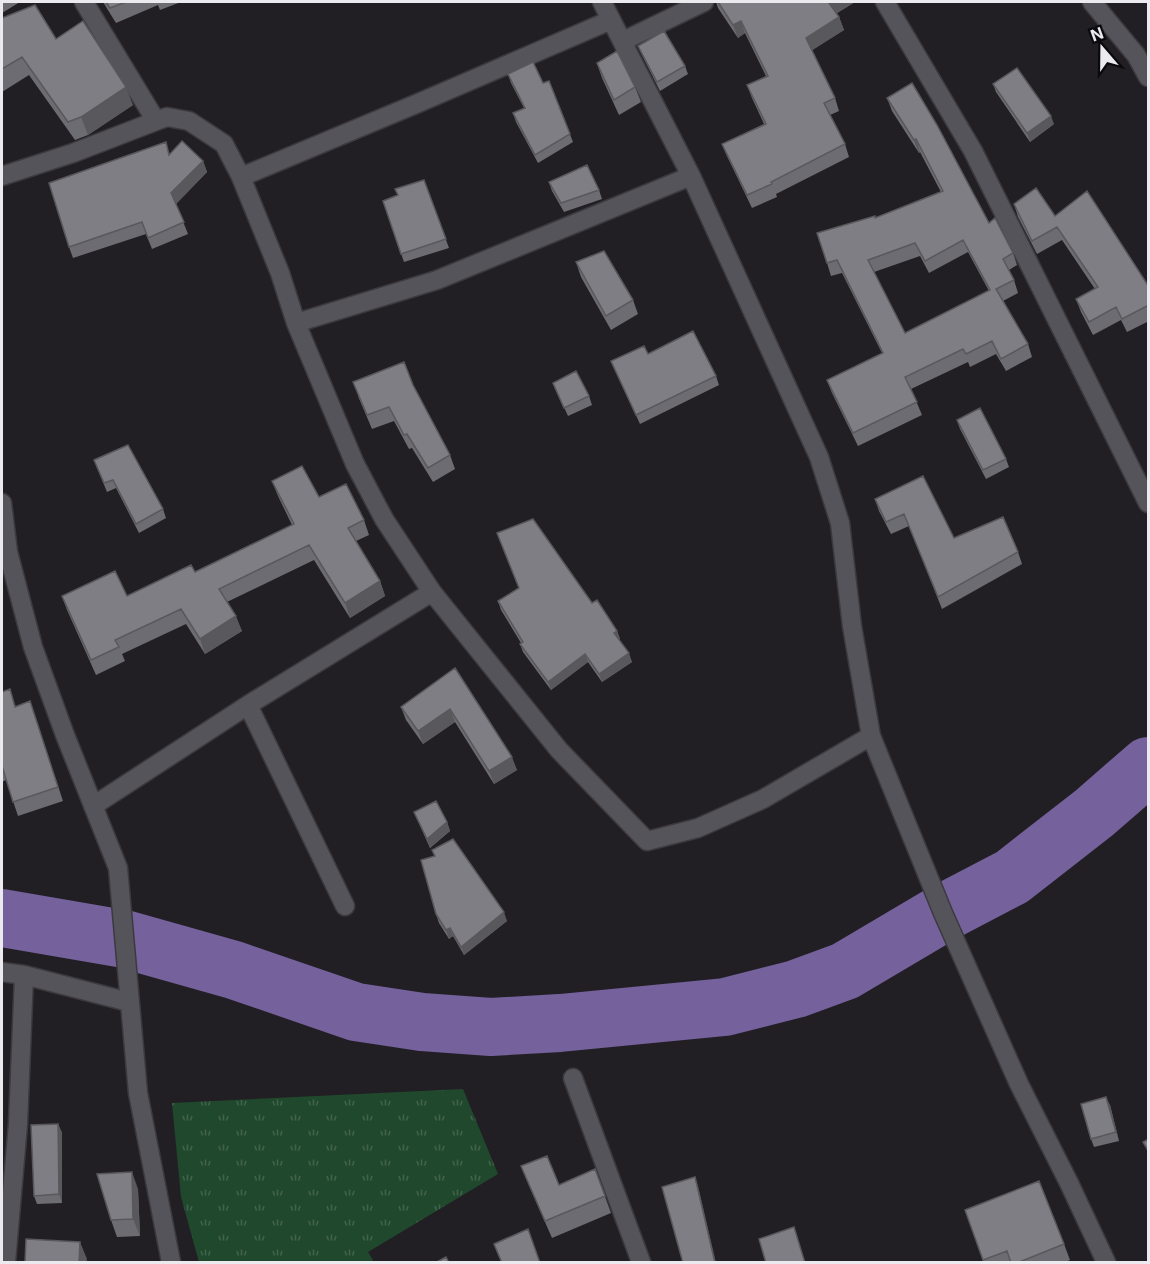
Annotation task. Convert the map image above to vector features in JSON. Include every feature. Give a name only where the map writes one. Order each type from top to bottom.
[{"type":"street","points":[[84,2],[156,121]]},
{"type":"street","points":[[602,2],[691,176],[819,457],[840,523],[852,626],[871,736],[943,913],[1020,1084],[1070,1182],[1106,1263]]},
{"type":"street","points":[[623,41],[704,2]]},
{"type":"street","points":[[885,2],[973,151],[1149,503]]},
{"type":"street","points":[[1092,2],[1136,55],[1149,77]]},
{"type":"street","points":[[241,177],[611,20]]},
{"type":"street","points":[[2,176],[73,153],[168,117],[189,122],[224,144],[241,177],[296,323],[355,464],[384,519],[432,592],[559,750],[647,841],[698,828],[763,799],[871,736]]},
{"type":"street","points":[[296,323],[437,280],[691,176]]},
{"type":"street","points":[[2,503],[8,552],[33,647],[118,868],[138,1093],[171,1263]]},
{"type":"street","points":[[93,806],[248,705],[432,592]]},
{"type":"street","points":[[248,705],[345,906]]},
{"type":"street","points":[[2,972],[24,975],[129,1002]]},
{"type":"street","points":[[6,1263],[18,1124],[24,975]]},
{"type":"street","points":[[573,1078],[641,1263]]},
{"type":"green space","points":[[463,1089],[498,1174],[368,1252],[373,1260],[371,1262],[199,1262],[181,1197],[172,1103]]},
{"type":"building","points":[[106,2],[126,2],[110,8]]},
{"type":"building","points":[[718,2],[831,2],[829,3],[839,17],[806,38],[835,98],[824,103],[845,144],[747,195],[722,144],[766,124],[747,85],[768,76],[741,21],[733,25]]},
{"type":"building","points":[[35,5],[56,39],[83,21],[126,87],[81,117],[68,122],[22,57],[2,69],[2,18]]},
{"type":"building","points":[[664,31],[685,66],[657,82],[638,46]]},
{"type":"building","points":[[617,51],[635,87],[614,100],[597,63]]},
{"type":"building","points":[[533,62],[543,83],[549,81],[570,134],[535,155],[513,113],[525,108],[508,74]]},
{"type":"building","points":[[1017,68],[1051,116],[1027,133],[993,84]]},
{"type":"building","points":[[912,83],[989,223],[995,218],[1013,253],[1003,259],[1014,280],[996,289],[1028,344],[1001,359],[992,341],[966,354],[963,349],[905,377],[917,402],[853,433],[827,380],[883,353],[837,260],[827,263],[817,233],[875,216],[875,218],[943,191],[916,139],[914,140],[887,98]],"holes":[[[963,240],[990,290],[905,333],[868,260],[915,243],[925,261]]]},
{"type":"building","points":[[182,141],[203,161],[171,193],[184,222],[148,238],[142,222],[69,247],[49,183],[166,142],[169,155]]},
{"type":"building","points":[[587,165],[599,190],[561,203],[549,182]]},
{"type":"building","points":[[424,180],[446,239],[401,254],[383,201],[398,195],[395,189]]},
{"type":"building","points":[[1036,188],[1055,216],[1087,191],[1149,287],[1149,305],[1122,319],[1116,307],[1089,322],[1076,299],[1098,287],[1057,227],[1032,241],[1014,204]]},
{"type":"building","points":[[604,251],[633,300],[606,316],[576,262]]},
{"type":"building","points":[[693,331],[716,376],[636,415],[611,361],[644,346],[648,354]]},
{"type":"building","points":[[404,362],[413,385],[450,455],[428,468],[407,434],[404,435],[389,407],[367,415],[353,382]]},
{"type":"building","points":[[576,371],[589,396],[564,408],[553,383]]},
{"type":"building","points":[[980,408],[1006,459],[983,470],[957,420]]},
{"type":"building","points":[[128,445],[163,509],[136,524],[113,480],[104,483],[94,460]]},
{"type":"building","points":[[302,466],[319,497],[346,484],[364,520],[348,528],[380,581],[345,603],[309,545],[219,589],[236,616],[200,639],[181,609],[115,640],[119,647],[91,660],[62,596],[115,571],[127,596],[191,565],[195,572],[294,524],[272,481]]},
{"type":"building","points":[[923,476],[954,538],[1003,517],[1018,552],[938,597],[904,514],[886,522],[875,499]]},
{"type":"building","points":[[533,519],[592,603],[597,600],[617,631],[614,633],[629,653],[599,674],[585,654],[548,682],[520,644],[523,642],[498,601],[519,588],[497,533]]},
{"type":"building","points":[[455,668],[512,757],[489,771],[450,709],[418,731],[401,707]]},
{"type":"building","points":[[10,689],[15,707],[30,701],[58,787],[13,802],[2,766],[2,692]]},
{"type":"building","points":[[436,801],[447,822],[427,839],[414,812]]},
{"type":"building","points":[[453,839],[504,912],[461,947],[450,928],[446,930],[436,914],[421,860],[435,856],[432,850]]},
{"type":"building","points":[[1106,1097],[1116,1132],[1091,1139],[1081,1104]]},
{"type":"building","points":[[58,1124],[59,1194],[34,1196],[31,1125]]},
{"type":"building","points":[[1149,1139],[1149,1152],[1143,1142]]},
{"type":"building","points":[[547,1156],[559,1185],[595,1169],[605,1196],[545,1221],[521,1166]]},
{"type":"building","points":[[132,1172],[133,1219],[111,1220],[97,1174]]},
{"type":"building","points":[[695,1177],[715,1263],[683,1263],[662,1187]]},
{"type":"building","points":[[1039,1181],[1064,1244],[1017,1263],[1011,1263],[1007,1251],[983,1260],[965,1210]]},
{"type":"building","points":[[794,1227],[805,1263],[766,1263],[759,1239]]},
{"type":"building","points":[[528,1229],[540,1263],[502,1263],[494,1244]]},
{"type":"building","points":[[26,1239],[80,1242],[79,1263],[25,1263]]},
{"type":"building","points":[[446,1257],[449,1263],[435,1263]]},
{"type":"waterway","points":[[2,918],[124,939],[234,970],[356,1012],[422,1022],[491,1027],[560,1023],[725,1007],[796,989],[845,971],[943,913],[1012,877],[1094,813],[1148,766]]}]
